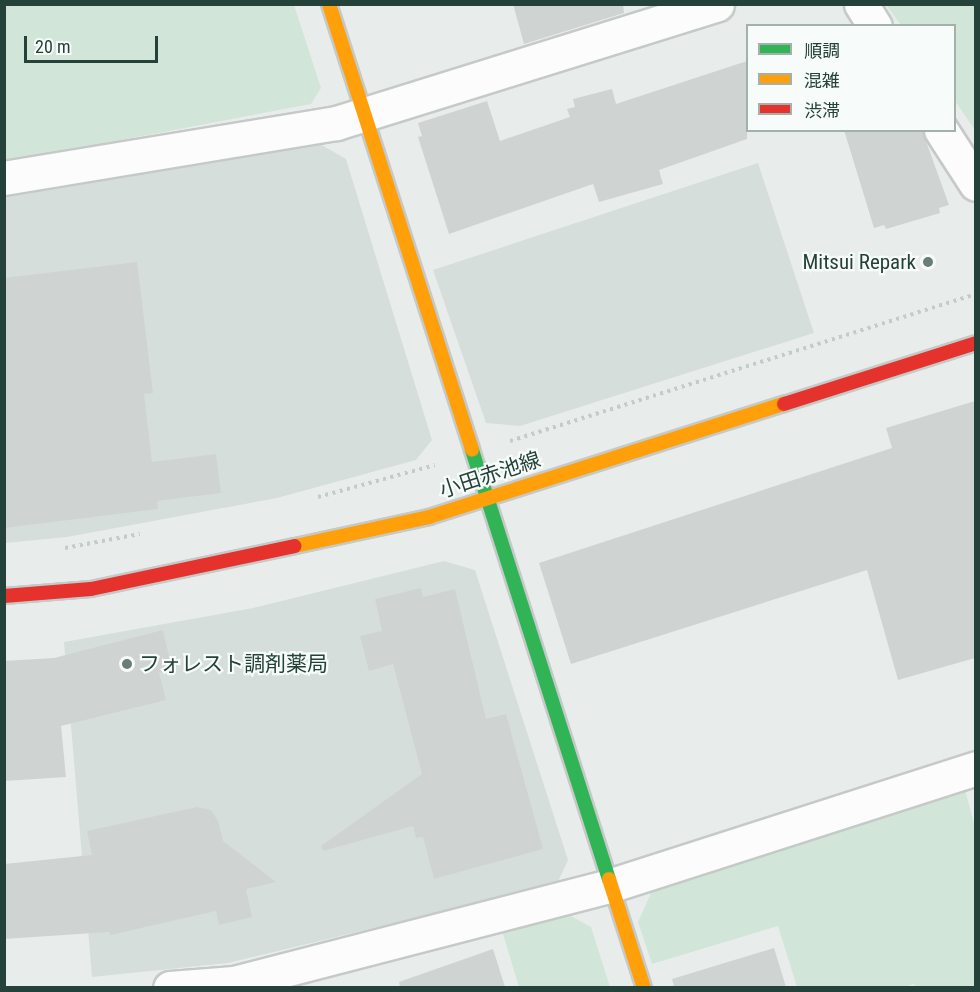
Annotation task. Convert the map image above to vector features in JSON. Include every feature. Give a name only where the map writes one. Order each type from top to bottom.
[{"type":"street","points":[[328,4],[489,498],[644,987]]},
{"type":"street","points":[[4,178],[365,115],[717,4]]},
{"type":"street","points":[[861,4],[874,24]]},
{"type":"street","points":[[942,132],[975,184]]},
{"type":"street","name":"小田赤池線","points":[[4,596],[92,589],[429,517],[975,343]]},
{"type":"street","points":[[170,987],[235,985],[612,885],[975,768]]},
{"type":"path","points":[[497,445],[975,294]]},
{"type":"path","points":[[315,497],[441,464]]},
{"type":"path","points":[[63,548],[143,534]]},
{"type":"shaded area","points":[[313,140],[346,159],[432,440],[416,460],[277,498],[67,537],[5,543],[5,195]]},
{"type":"shaded area","points":[[758,163],[814,333],[520,426],[486,423],[433,270]]},
{"type":"shaded area","points":[[444,561],[475,570],[568,860],[557,884],[228,963],[92,977],[64,642],[253,608]]},
{"type":"green space","points":[[5,5],[294,5],[321,88],[311,104],[5,162]]},
{"type":"green space","points":[[886,5],[975,5],[975,130],[956,102],[956,24],[900,24]]},
{"type":"green space","points":[[965,790],[975,827],[975,987],[916,987],[914,984],[901,988],[797,987],[778,926],[652,964],[638,922],[652,891]]},
{"type":"green space","points":[[569,915],[591,927],[610,987],[519,987],[502,931]]},
{"type":"building","points":[[513,4],[623,4],[624,13],[524,44]]},
{"type":"building","points":[[746,61],[747,139],[659,170],[663,184],[599,202],[593,184],[449,234],[418,137],[422,136],[418,123],[487,101],[500,141],[570,117],[567,109],[575,107],[573,99],[612,89],[616,104]]},
{"type":"building","points":[[845,132],[923,132],[949,205],[939,208],[940,213],[886,229],[884,225],[874,228]]},
{"type":"building","points":[[137,262],[153,393],[144,394],[152,462],[216,454],[221,493],[157,501],[158,509],[4,528],[4,278]]},
{"type":"building","points":[[975,401],[975,658],[898,680],[867,570],[571,664],[539,563],[892,448],[886,428]]},
{"type":"building","points":[[421,588],[423,597],[455,589],[486,719],[506,714],[543,849],[434,879],[423,837],[416,838],[413,826],[323,851],[321,846],[422,774],[393,664],[369,671],[360,636],[382,631],[375,599]]},
{"type":"building","points":[[163,630],[172,669],[159,673],[166,700],[61,726],[66,777],[4,781],[4,661],[54,658]]},
{"type":"building","points":[[197,807],[211,810],[218,821],[223,841],[276,882],[246,889],[252,917],[219,925],[216,911],[110,935],[109,932],[4,939],[4,864],[92,855],[87,831]]},
{"type":"building","points":[[774,948],[786,987],[674,987],[672,979]]},
{"type":"building","points":[[493,949],[505,987],[400,987],[399,982]]},
{"type":"traffic: fast","points":[[472,450],[609,879]]},
{"type":"traffic: slow","points":[[329,4],[472,450]]},
{"type":"traffic: slow","points":[[295,546],[429,517],[784,404]]},
{"type":"traffic: slow","points":[[609,879],[644,988]]},
{"type":"traffic: jam","points":[[784,404],[976,343]]},
{"type":"traffic: jam","points":[[4,596],[91,589],[295,546]]},
{"type":"place","name":"Mitsui Repark","points":[[928,262]]},
{"type":"place","name":"フォレスト調剤薬局","points":[[127,664]]}]
